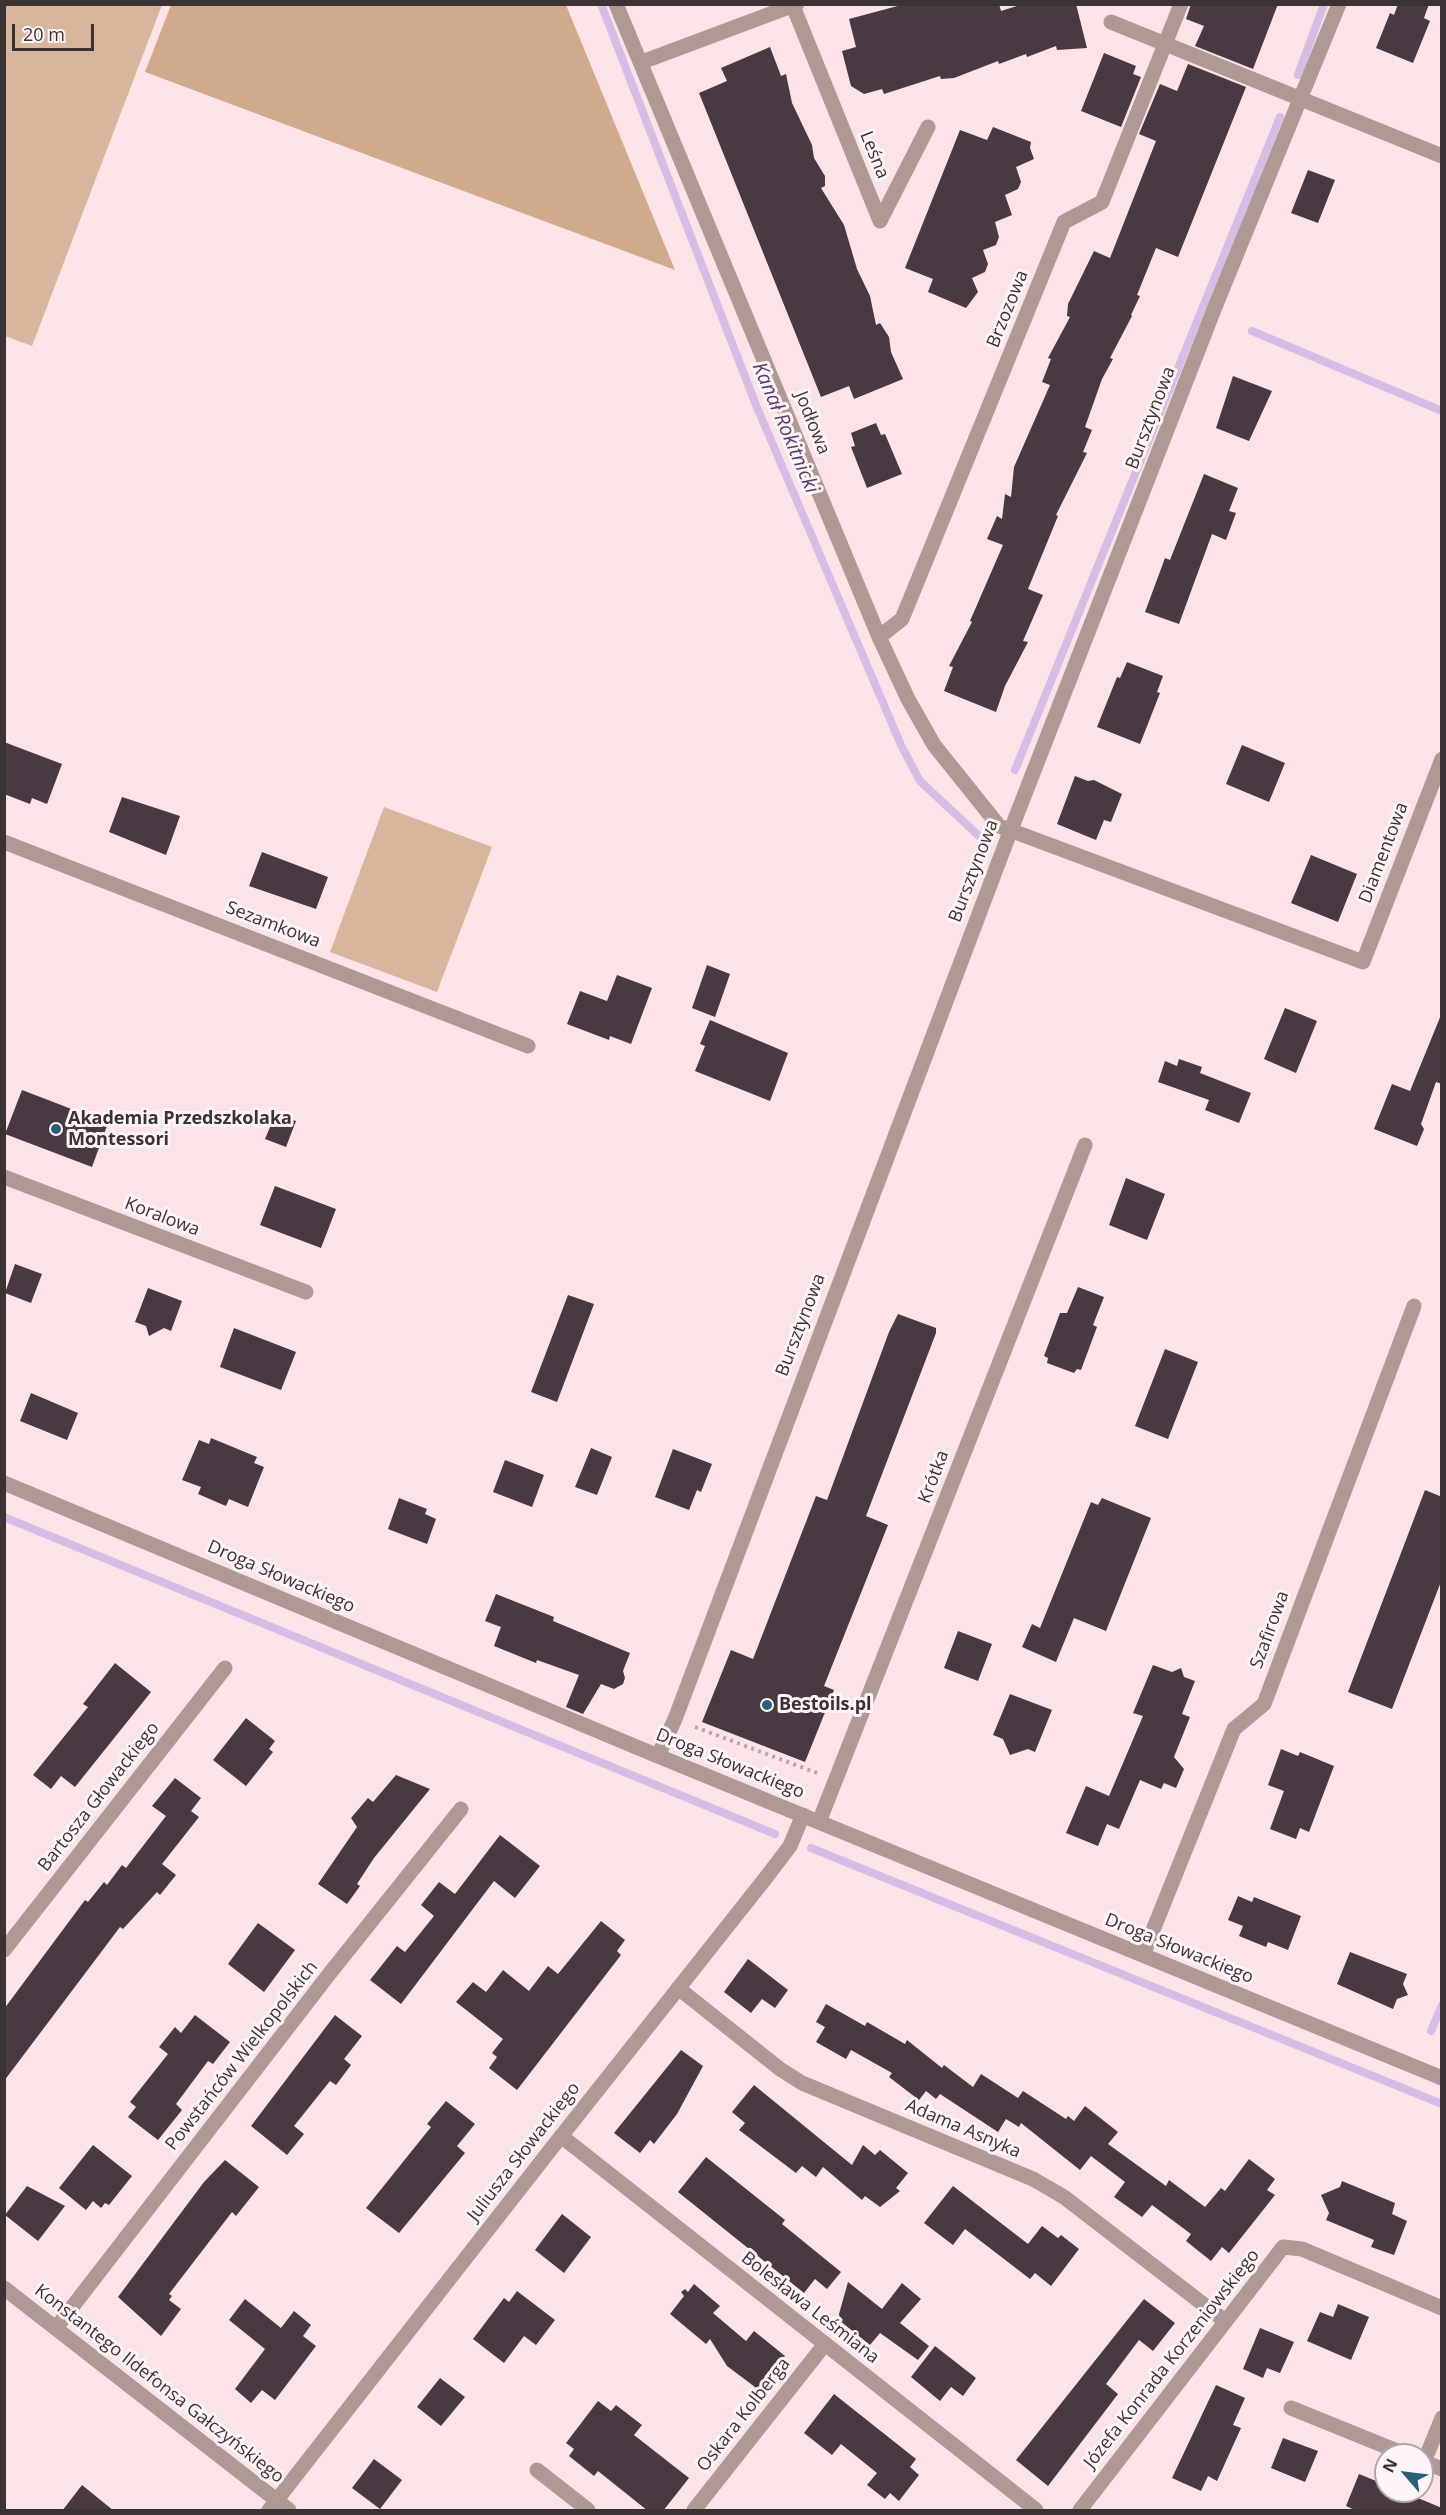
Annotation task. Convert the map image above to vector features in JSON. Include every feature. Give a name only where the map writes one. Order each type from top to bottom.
[{"type":"street","name":"Jodłowa","points":[[616,4],[879,638],[908,699],[934,745],[999,825],[1010,832]]},
{"type":"street","name":"Brzozowa","points":[[879,638],[903,619],[1064,222],[1102,202],[1181,4]]},
{"type":"street","name":"Bursztynowa","points":[[658,1756],[675,1719],[1010,832],[1215,307],[1339,4]]},
{"type":"street","name":"Leśna","points":[[642,62],[795,5],[880,221],[928,127]]},
{"type":"street","points":[[1111,22],[1301,101],[1442,156]]},
{"type":"street","name":"Diamentowa","points":[[1010,832],[1363,962],[1442,759]]},
{"type":"street","name":"Sezamkowa","points":[[4,842],[528,1046]]},
{"type":"street","name":"Krótka","points":[[819,1822],[1085,1145]]},
{"type":"street","name":"Koralowa","points":[[4,1177],[306,1293]]},
{"type":"street","name":"Szafirowa","points":[[1143,1955],[1234,1729],[1264,1704],[1414,1306]]},
{"type":"street","name":"Droga Słowackiego","points":[[4,1483],[658,1756],[1442,2078]]},
{"type":"street","name":"Bartosza Głowackiego","points":[[4,1950],[225,1668]]},
{"type":"street","name":"Powstańców Wielkopolskich","points":[[56,2328],[330,1973],[461,1809]]},
{"type":"street","name":"Juliusza Słowackiego","points":[[278,2507],[561,2136],[790,1846],[803,1815]]},
{"type":"street","name":"Adama Asnyka","points":[[678,1988],[780,2069],[802,2083],[1033,2179],[1064,2197],[1225,2321]]},
{"type":"street","name":"Bolesława Leśmiana","points":[[561,2136],[1035,2511]]},
{"type":"street","name":"Józefa Konrada Korzeniowskiego","points":[[1080,2511],[1283,2247],[1302,2248],[1442,2308]]},
{"type":"street","name":"Konstantego Ildefonsa Gałczyńskiego","points":[[4,2288],[278,2507]]},
{"type":"street","name":"Oskara Kolberga","points":[[694,2511],[825,2344]]},
{"type":"street","points":[[1291,2408],[1377,2443]]},
{"type":"street","points":[[1431,2443],[1442,2418]]},
{"type":"street","points":[[537,2470],[588,2511]]},
{"type":"path","points":[[675,1719],[837,1781]]},
{"type":"shaded area","points":[[4,5],[162,5],[32,346],[5,336]]},
{"type":"shaded area","points":[[171,5],[566,5],[675,270],[145,72]]},
{"type":"shaded area","points":[[384,807],[492,847],[437,992],[330,952]]},
{"type":"building","points":[[905,4],[999,4],[1001,11],[1023,4],[1076,4],[1087,48],[1057,50],[1056,46],[1027,57],[1026,54],[999,64],[998,61],[954,78],[941,79],[940,76],[884,94],[882,89],[864,94],[851,86],[842,51],[856,47],[849,19]]},
{"type":"building","points":[[1191,4],[1278,4],[1253,69],[1195,46],[1204,26],[1186,19]]},
{"type":"building","points":[[1398,4],[1429,4],[1424,18],[1430,21],[1413,63],[1376,48],[1390,13],[1394,15]]},
{"type":"building","points":[[770,47],[781,76],[786,74],[792,103],[812,145],[814,158],[825,176],[825,186],[821,188],[844,225],[857,269],[870,296],[876,325],[880,323],[889,337],[891,352],[903,379],[854,399],[849,386],[821,397],[699,93],[727,81],[721,68]]},
{"type":"building","points":[[1104,53],[1136,66],[1133,74],[1141,77],[1121,127],[1081,111]]},
{"type":"building","points":[[1188,64],[1246,87],[1178,257],[1156,248],[1137,295],[1140,296],[1132,316],[1110,358],[1113,359],[1102,379],[1085,427],[1092,430],[1083,452],[1087,453],[1056,515],[1058,516],[1028,589],[1043,595],[1023,641],[1028,642],[1005,686],[996,712],[944,691],[953,667],[949,666],[972,622],[970,621],[1003,545],[987,539],[997,516],[1002,519],[1005,494],[1011,497],[1014,467],[1050,385],[1042,382],[1051,359],[1048,358],[1070,317],[1067,316],[1068,304],[1094,251],[1110,258],[1156,141],[1139,134],[1160,84],[1177,91]]},
{"type":"building","points":[[993,127],[1031,142],[1030,148],[1034,159],[1016,167],[1021,182],[1018,189],[1005,195],[1012,215],[995,222],[999,237],[996,245],[983,250],[988,264],[985,272],[972,278],[978,292],[966,308],[928,292],[933,279],[905,268],[960,130],[987,140]]},
{"type":"building","points":[[1308,170],[1335,180],[1318,223],[1291,213]]},
{"type":"building","points":[[1233,376],[1272,391],[1249,441],[1216,428]]},
{"type":"building","points":[[876,423],[881,435],[885,434],[902,474],[867,488],[851,447],[855,446],[851,433]]},
{"type":"building","points":[[1204,474],[1238,488],[1229,511],[1236,513],[1226,540],[1212,534],[1179,624],[1145,612],[1165,558],[1170,560]]},
{"type":"building","points":[[1127,662],[1163,676],[1157,692],[1160,693],[1140,744],[1097,727],[1117,677],[1120,678]]},
{"type":"building","points":[[4,742],[62,764],[47,804],[32,798],[30,804],[4,794]]},
{"type":"building","points":[[1242,745],[1285,763],[1269,802],[1226,784]]},
{"type":"building","points":[[1075,776],[1088,781],[1094,780],[1122,794],[1111,822],[1104,820],[1096,840],[1057,824]]},
{"type":"building","points":[[122,797],[180,816],[166,855],[109,832]]},
{"type":"building","points":[[262,852],[328,877],[316,909],[249,886]]},
{"type":"building","points":[[1311,855],[1357,874],[1338,922],[1291,903]]},
{"type":"building","points":[[707,965],[730,974],[715,1017],[692,1008]]},
{"type":"building","points":[[617,975],[652,988],[631,1044],[610,1036],[609,1040],[567,1024],[580,991],[607,1001]]},
{"type":"building","points":[[1285,1008],[1317,1021],[1296,1073],[1264,1059]]},
{"type":"building","points":[[1441,1015],[1442,1084],[1436,1082],[1421,1124],[1424,1129],[1417,1146],[1374,1129],[1392,1084],[1410,1091]]},
{"type":"building","points":[[710,1020],[788,1053],[770,1101],[695,1071],[705,1046],[700,1044]]},
{"type":"building","points":[[1179,1059],[1202,1067],[1200,1073],[1251,1093],[1239,1123],[1205,1110],[1209,1100],[1158,1082],[1165,1061],[1177,1066]]},
{"type":"building","name":"Akademia Przedszkolaka Montessori","points":[[22,1090],[108,1123],[92,1167],[5,1134]]},
{"type":"building","points":[[276,1113],[296,1121],[286,1147],[265,1139]]},
{"type":"building","points":[[1126,1178],[1165,1194],[1147,1240],[1109,1225]]},
{"type":"building","points":[[275,1186],[336,1209],[321,1248],[260,1225]]},
{"type":"building","points":[[15,1264],[42,1274],[31,1303],[5,1293]]},
{"type":"building","points":[[1078,1287],[1104,1297],[1093,1325],[1097,1327],[1081,1370],[1077,1369],[1074,1373],[1047,1363],[1048,1358],[1044,1356],[1060,1313],[1067,1313]]},
{"type":"building","points":[[148,1288],[182,1301],[171,1331],[164,1328],[149,1336],[146,1326],[135,1322]]},
{"type":"building","points":[[568,1295],[594,1304],[557,1402],[531,1392]]},
{"type":"building","points":[[898,1314],[936,1328],[936,1333],[866,1516],[888,1525],[824,1686],[834,1690],[805,1762],[702,1722],[731,1650],[753,1659],[816,1496],[827,1500],[889,1332]]},
{"type":"building","points":[[234,1328],[296,1352],[281,1390],[220,1367]]},
{"type":"building","points":[[1165,1349],[1198,1362],[1168,1439],[1135,1426]]},
{"type":"building","points":[[31,1393],[78,1413],[67,1440],[20,1421]]},
{"type":"building","points":[[211,1438],[257,1457],[254,1463],[264,1467],[248,1507],[229,1499],[226,1506],[198,1494],[201,1487],[182,1480],[199,1440],[209,1444]]},
{"type":"building","points":[[591,1448],[612,1457],[597,1495],[575,1487]]},
{"type":"building","points":[[673,1449],[712,1464],[701,1492],[697,1490],[689,1510],[655,1497]]},
{"type":"building","points":[[505,1460],[544,1475],[532,1507],[493,1492]]},
{"type":"building","points":[[1425,1490],[1442,1497],[1442,1579],[1392,1709],[1348,1692]]},
{"type":"building","points":[[399,1498],[427,1509],[425,1514],[436,1519],[427,1544],[388,1529]]},
{"type":"building","points":[[1102,1498],[1151,1518],[1106,1631],[1074,1618],[1056,1662],[1022,1647],[1032,1624],[1040,1628],[1091,1502],[1098,1505]]},
{"type":"building","points":[[496,1594],[554,1617],[553,1621],[630,1653],[623,1671],[625,1678],[623,1684],[614,1689],[601,1684],[583,1714],[566,1707],[579,1675],[537,1660],[536,1663],[494,1646],[501,1627],[485,1621]]},
{"type":"building","points":[[958,1631],[992,1644],[978,1681],[944,1668]]},
{"type":"building","points":[[115,1663],[151,1692],[75,1787],[61,1776],[51,1789],[33,1775],[88,1707],[83,1704]]},
{"type":"building","points":[[1153,1665],[1172,1672],[1181,1668],[1184,1677],[1195,1681],[1182,1714],[1190,1717],[1174,1757],[1184,1769],[1176,1788],[1164,1783],[1161,1789],[1140,1780],[1119,1829],[1107,1824],[1098,1846],[1066,1833],[1086,1786],[1109,1796],[1143,1716],[1133,1713]]},
{"type":"building","points":[[1010,1694],[1052,1710],[1035,1752],[1028,1749],[1010,1755],[1003,1739],[993,1735]]},
{"type":"building","points":[[246,1718],[275,1741],[269,1749],[273,1752],[246,1786],[213,1760]]},
{"type":"building","points":[[1281,1749],[1298,1756],[1300,1752],[1334,1766],[1309,1832],[1300,1828],[1296,1839],[1270,1829],[1284,1791],[1268,1785]]},
{"type":"building","points":[[396,1775],[430,1789],[374,1858],[357,1884],[360,1886],[347,1904],[318,1884],[357,1827],[351,1818],[368,1798],[373,1802]]},
{"type":"building","points":[[175,1778],[201,1798],[191,1811],[199,1817],[162,1864],[176,1875],[160,1895],[157,1892],[123,1929],[120,1927],[4,2081],[4,2009],[85,1900],[88,1902],[104,1882],[107,1885],[122,1865],[126,1868],[166,1816],[152,1806]]},
{"type":"building","points":[[500,1835],[540,1866],[515,1898],[494,1881],[401,2004],[370,1980],[397,1946],[405,1952],[434,1916],[421,1905],[439,1882],[455,1894]]},
{"type":"building","points":[[1238,1896],[1252,1902],[1254,1897],[1301,1916],[1288,1950],[1268,1942],[1266,1947],[1239,1936],[1243,1926],[1228,1920]]},
{"type":"building","points":[[601,1921],[625,1940],[617,1951],[621,1955],[517,2090],[489,2068],[497,2057],[492,2053],[503,2039],[456,2002],[473,1982],[486,1992],[503,1970],[529,1991],[548,1966],[558,1974]]},
{"type":"building","points":[[258,1923],[295,1950],[264,1992],[228,1964]]},
{"type":"building","points":[[1350,1952],[1407,1974],[1403,1984],[1408,1995],[1397,1999],[1393,2009],[1337,1984]]},
{"type":"building","points":[[748,1959],[788,1990],[775,2008],[762,1999],[751,2013],[724,1992]]},
{"type":"building","points":[[826,2004],[865,2026],[867,2022],[905,2044],[907,2040],[942,2068],[944,2065],[973,2087],[981,2074],[1018,2098],[1023,2091],[1066,2119],[1068,2116],[1074,2121],[1085,2106],[1118,2132],[1108,2144],[1166,2186],[1169,2180],[1205,2207],[1221,2188],[1225,2191],[1249,2159],[1275,2179],[1267,2190],[1275,2195],[1229,2253],[1222,2247],[1211,2261],[1186,2241],[1191,2234],[1152,2205],[1142,2217],[1114,2197],[1125,2182],[1091,2156],[1080,2170],[1021,2123],[1019,2127],[1006,2119],[998,2132],[940,2094],[936,2099],[926,2091],[919,2100],[889,2077],[892,2073],[851,2050],[846,2059],[816,2042],[825,2027],[816,2022]]},
{"type":"building","points":[[195,2015],[230,2042],[213,2064],[208,2061],[176,2104],[182,2110],[158,2140],[128,2117],[136,2107],[130,2102],[168,2054],[159,2047],[175,2027],[181,2033]]},
{"type":"building","points":[[335,2015],[362,2036],[344,2059],[351,2065],[336,2085],[330,2081],[294,2126],[304,2134],[287,2155],[251,2126]]},
{"type":"building","points":[[681,2050],[703,2066],[677,2114],[654,2144],[650,2140],[640,2153],[614,2133]]},
{"type":"building","points":[[754,2085],[852,2165],[863,2145],[875,2155],[880,2150],[908,2173],[896,2188],[900,2191],[880,2207],[865,2196],[862,2200],[823,2167],[816,2177],[802,2166],[796,2173],[739,2130],[745,2123],[732,2112]]},
{"type":"building","points":[[446,2101],[475,2124],[457,2146],[465,2153],[399,2233],[366,2208],[431,2127],[427,2124]]},
{"type":"building","points":[[93,2145],[132,2176],[109,2205],[105,2203],[101,2208],[93,2201],[86,2210],[59,2188]]},
{"type":"building","points":[[706,2157],[785,2220],[782,2224],[841,2272],[827,2289],[815,2279],[804,2293],[678,2192]]},
{"type":"building","points":[[225,2160],[259,2187],[236,2216],[232,2212],[169,2294],[172,2296],[169,2300],[181,2309],[161,2336],[118,2297],[204,2182]]},
{"type":"building","points":[[1342,2181],[1395,2203],[1392,2214],[1407,2221],[1394,2255],[1371,2247],[1374,2240],[1326,2220],[1329,2213],[1321,2195],[1340,2187]]},
{"type":"building","points":[[27,2186],[65,2206],[38,2241],[5,2215]]},
{"type":"building","points":[[953,2186],[1028,2244],[1042,2226],[1058,2238],[1061,2235],[1079,2249],[1051,2286],[1035,2273],[1030,2279],[965,2229],[953,2245],[924,2223]]},
{"type":"building","points":[[562,2214],[591,2237],[564,2273],[535,2250]]},
{"type":"building","points":[[848,2282],[882,2309],[902,2283],[921,2299],[900,2323],[929,2346],[918,2360],[880,2333],[870,2345],[840,2321],[839,2314]]},
{"type":"building","points":[[694,2284],[720,2306],[713,2313],[746,2341],[754,2331],[785,2356],[759,2390],[727,2366],[710,2339],[706,2344],[670,2314],[684,2296],[681,2292],[685,2289],[688,2292]]},
{"type":"building","points":[[517,2291],[555,2320],[536,2345],[524,2336],[504,2363],[473,2339],[504,2298],[509,2302]]},
{"type":"building","points":[[245,2299],[281,2328],[294,2311],[311,2325],[303,2336],[316,2346],[275,2400],[262,2390],[251,2403],[235,2389],[265,2349],[229,2320]]},
{"type":"building","points":[[1144,2299],[1175,2323],[1153,2351],[1139,2340],[1106,2384],[1118,2394],[1048,2486],[1016,2460]]},
{"type":"building","points":[[1338,2304],[1369,2317],[1351,2360],[1307,2341],[1320,2312],[1333,2317]]},
{"type":"building","points":[[1260,2328],[1294,2342],[1280,2373],[1267,2368],[1263,2378],[1243,2369]]},
{"type":"building","points":[[935,2346],[976,2378],[963,2396],[951,2387],[940,2401],[911,2377]]},
{"type":"building","points":[[440,2378],[465,2397],[441,2426],[417,2407]]},
{"type":"building","points":[[1216,2385],[1245,2398],[1233,2425],[1241,2428],[1217,2481],[1208,2476],[1201,2491],[1172,2478]]},
{"type":"building","points":[[834,2394],[916,2459],[910,2467],[919,2475],[899,2501],[890,2493],[885,2499],[867,2485],[877,2473],[841,2444],[832,2455],[804,2433]]},
{"type":"building","points":[[598,2401],[611,2411],[616,2405],[642,2425],[634,2435],[689,2478],[663,2511],[648,2511],[598,2471],[594,2476],[569,2456],[574,2449],[566,2443]]},
{"type":"building","points":[[1283,2438],[1318,2451],[1305,2482],[1271,2468]]},
{"type":"building","points":[[374,2459],[402,2480],[380,2509],[352,2488]]},
{"type":"building","points":[[1359,2474],[1374,2480],[1374,2503],[1430,2503],[1442,2508],[1442,2511],[1357,2511],[1346,2506]]},
{"type":"building","points":[[82,2485],[114,2511],[62,2511]]},
{"type":"waterway","name":"Kanał Rokitnicki","points":[[601,4],[756,405],[901,745],[920,781],[981,838]]},
{"type":"waterway","points":[[1298,75],[1324,4]]},
{"type":"waterway","points":[[1015,770],[1280,117]]},
{"type":"waterway","points":[[1252,331],[1442,411]]},
{"type":"waterway","points":[[4,1517],[775,1834]]},
{"type":"waterway","points":[[811,1848],[1442,2104]]},
{"type":"waterway","points":[[1431,2031],[1442,2005]]},
{"type":"place","name":"Akademia Przedszkolaka Montessori","points":[[56,1129]]},
{"type":"place","name":"Bestoils.pl","points":[[767,1705]]}]
